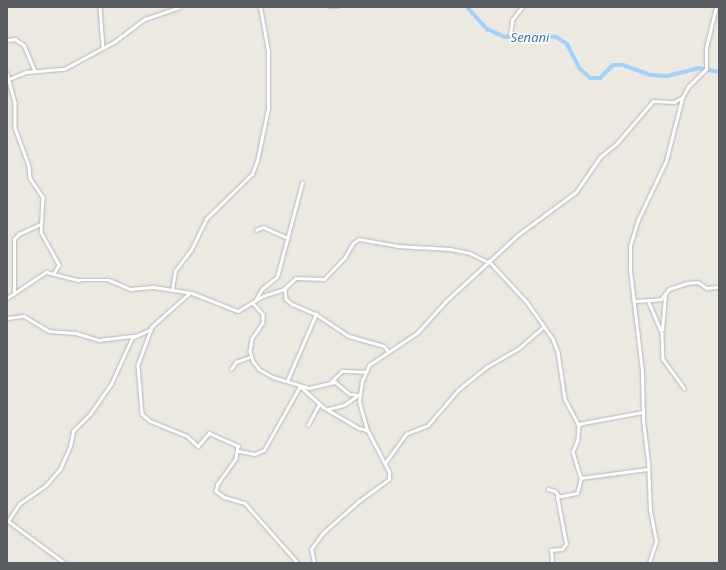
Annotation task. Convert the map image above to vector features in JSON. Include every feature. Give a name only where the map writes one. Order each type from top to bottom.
[{"type":"street","points":[[100,7],[103,48]]},
{"type":"street","points":[[8,79],[35,71],[64,69],[132,31],[145,18],[179,7]]},
{"type":"street","points":[[172,290],[175,271],[191,250],[206,219],[252,174],[257,161],[268,109],[267,42],[260,7]]},
{"type":"street","points":[[510,34],[512,20],[522,7]]},
{"type":"street","points":[[649,563],[656,541],[650,516],[648,469],[642,412],[642,371],[635,301],[630,271],[631,238],[662,172],[683,97],[688,87],[706,69],[706,48],[716,7]]},
{"type":"street","points":[[7,40],[15,39],[24,45],[35,71]]},
{"type":"street","points":[[7,73],[15,103],[15,128],[29,166],[30,178],[42,196],[40,224],[45,242],[59,265],[54,274]]},
{"type":"street","points":[[314,563],[311,549],[324,532],[359,500],[387,481],[389,472],[367,430],[361,410],[358,395],[365,372],[375,360],[417,333],[518,234],[576,192],[600,157],[617,143],[653,101],[674,102],[683,97]]},
{"type":"street","points":[[254,302],[262,289],[278,277],[302,183]]},
{"type":"street","points":[[14,295],[16,279],[14,239],[19,234],[40,224]]},
{"type":"street","points":[[256,230],[264,227],[288,238]]},
{"type":"street","points":[[7,298],[14,295],[44,273],[79,280],[109,280],[130,289],[154,287],[189,294],[197,294],[238,311],[285,288],[298,278],[324,279],[345,257],[353,243],[359,239],[397,246],[450,248],[470,253],[489,261],[527,302],[543,327],[550,333],[555,344],[565,399],[578,424],[578,440],[573,452],[581,478],[578,492],[559,496]]},
{"type":"street","points":[[635,301],[661,299],[672,287],[687,283],[699,282],[707,288],[716,287]]},
{"type":"street","points":[[285,288],[288,301],[316,314],[349,336],[384,346],[388,351]]},
{"type":"street","points":[[189,294],[161,317],[151,329],[138,365],[144,417],[187,436],[198,446],[209,433],[234,443],[239,451],[255,454],[264,450],[300,386]]},
{"type":"street","points":[[665,294],[662,333],[663,359],[684,388]]},
{"type":"street","points":[[648,300],[662,333]]},
{"type":"street","points":[[254,302],[261,308],[264,320],[252,339],[250,357],[263,372],[300,386],[314,388],[331,382],[342,371],[365,372]]},
{"type":"street","points":[[288,381],[316,314]]},
{"type":"street","points":[[7,318],[24,316],[49,331],[76,333],[99,340],[134,336],[151,329]]},
{"type":"street","points":[[385,464],[406,434],[428,425],[458,390],[488,366],[518,349],[543,327]]},
{"type":"street","points":[[65,563],[7,520],[19,504],[46,485],[60,469],[70,447],[72,432],[90,414],[111,384],[134,336]]},
{"type":"street","points":[[231,370],[236,362],[250,357]]},
{"type":"street","points":[[331,382],[350,394],[358,395]]},
{"type":"street","points":[[300,386],[319,404],[359,428],[367,430]]},
{"type":"street","points":[[327,409],[344,405],[358,395]]},
{"type":"street","points":[[308,425],[319,404]]},
{"type":"street","points":[[578,424],[642,412]]},
{"type":"street","points":[[239,451],[218,484],[216,491],[224,497],[245,503],[298,563]]},
{"type":"street","points":[[581,478],[648,469]]},
{"type":"street","points":[[548,489],[555,491],[559,496]]},
{"type":"street","points":[[552,563],[551,550],[564,548],[566,544],[558,514],[560,508],[557,498],[559,496]]},
{"type":"waterway","name":"Senani","points":[[330,7],[338,7]]},
{"type":"waterway","name":"Senani","points":[[467,7],[487,29],[505,37],[538,35],[556,37],[567,44],[579,68],[590,78],[600,78],[613,65],[623,65],[650,75],[667,76],[698,68],[719,72]]}]
